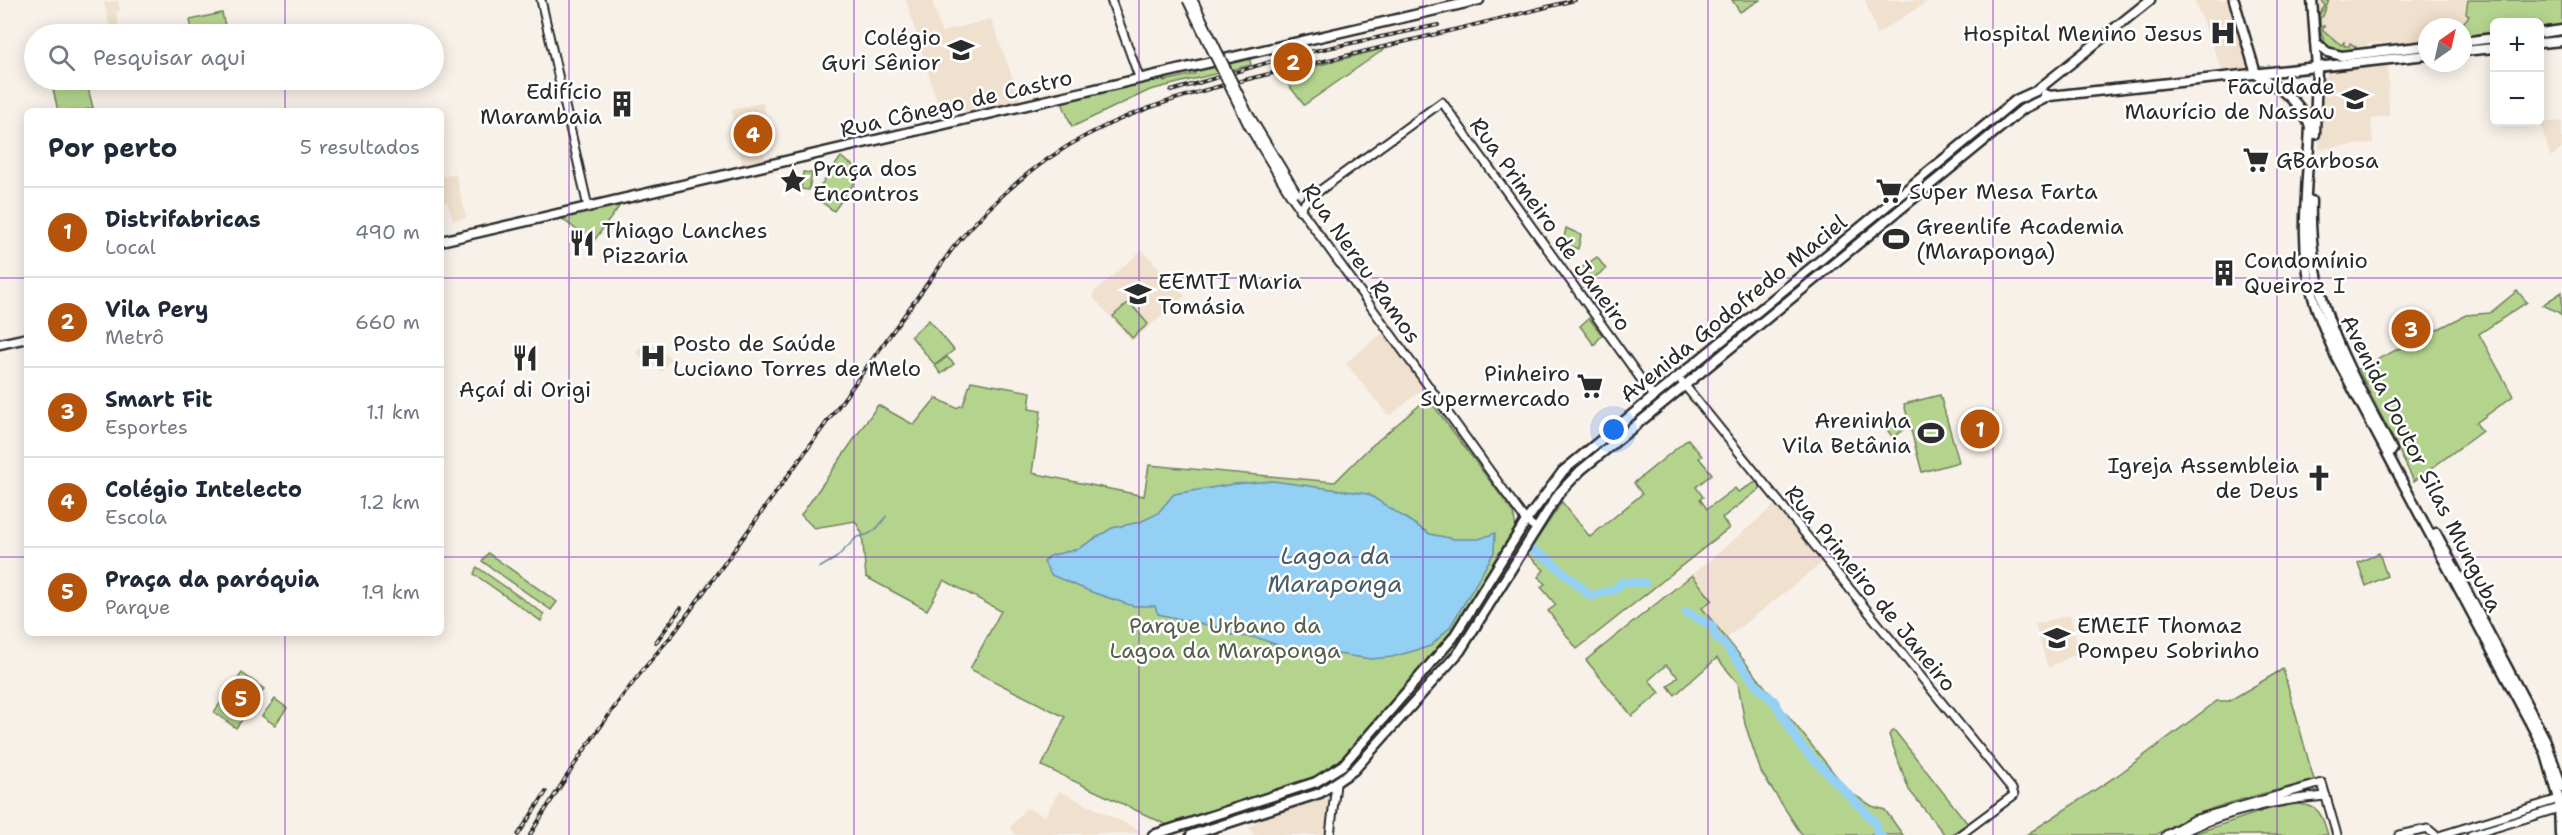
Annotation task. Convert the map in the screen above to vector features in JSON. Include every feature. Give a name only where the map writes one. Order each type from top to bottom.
[{"type":"main road","name":"Rua Cônego de Castro","points":[[444,241],[1139,77],[1479,0]]},
{"type":"main road","name":"Avenida Godofredo Maciel","points":[[1153,835],[1258,803],[1324,778],[1356,752],[1453,638],[1526,521],[1563,471],[2016,100],[2036,91],[2150,0]]},
{"type":"main road","points":[[2234,0],[2256,74]]},
{"type":"main road","name":"Avenida Doutor Silas Munguba","points":[[2312,0],[2317,68],[2311,249],[2328,322],[2341,353],[2545,739],[2562,787]]},
{"type":"main road","points":[[2544,32],[2562,30]]},
{"type":"main road","points":[[2472,41],[2490,39]]},
{"type":"main road","points":[[2544,43],[2562,41]]},
{"type":"main road","points":[[2315,42],[2327,52],[2338,56],[2418,47]]},
{"type":"main road","points":[[2472,50],[2490,48]]},
{"type":"main road","points":[[2036,91],[2050,96],[2418,56]]},
{"type":"main road","name":"Avenida Doutor Silas Munguba","points":[[2256,74],[2288,93],[2302,108],[2310,126],[2305,250],[2313,296],[2320,318],[2336,357],[2545,751],[2559,804],[2560,835]]},
{"type":"main road","name":"Avenida Godofredo Maciel","points":[[1191,835],[1320,793],[1336,784],[1361,762],[1460,651],[1559,493],[1581,470],[2031,103],[2050,96]]},
{"type":"main road","points":[[1926,173],[1933,182]]},
{"type":"main road","points":[[0,344],[24,339]]},
{"type":"main road","points":[[1258,803],[1262,813]]},
{"type":"street","points":[[541,0],[588,207]]},
{"type":"street","points":[[1111,0],[1139,77]]},
{"type":"street","name":"Rua Nereu Ramos","points":[[1186,0],[1248,125],[1293,194]]},
{"type":"street","name":"Rua Nereu Ramos","points":[[1193,0],[1247,111],[1293,194],[1299,210],[1526,521],[1536,528]]},
{"type":"street","name":"Rua Primeiro de Janeiro","points":[[1308,199],[1442,102],[1653,396]]},
{"type":"street","points":[[1293,194],[1308,199],[1299,210]]},
{"type":"street","name":"Rua Primeiro de Janeiro","points":[[1677,376],[2011,787],[2014,795],[1970,828]]},
{"type":"street","points":[[2166,835],[2193,820],[2305,786],[2322,783],[2337,835]]},
{"type":"street","points":[[1330,835],[1336,784]]},
{"type":"street","points":[[2305,786],[2313,790],[2309,797]]},
{"type":"street","points":[[2178,835],[2194,827],[2275,802],[2326,795]]},
{"type":"street","points":[[2399,835],[2419,829],[2428,829],[2437,835],[2559,804]]},
{"type":"street","points":[[2471,835],[2537,810]]},
{"type":"street","points":[[1960,835],[1970,828],[1975,835]]},
{"type":"shaded area","points":[[118,0],[120,11],[116,12],[119,24],[109,24],[104,3]]},
{"type":"shaded area","name":"Colégio Guri Sênior","points":[[906,0],[932,0],[941,32],[991,19],[1021,101],[966,113],[964,109],[941,115]]},
{"type":"shaded area","points":[[1865,0],[1930,0],[1877,34]]},
{"type":"shaded area","name":"Hospital Menino Jesus","points":[[2194,0],[2229,0],[2247,68],[2223,72]]},
{"type":"shaded area","points":[[2317,0],[2468,0],[2470,18],[2418,18],[2418,41],[2367,44],[2367,48],[2340,52],[2327,46],[2320,36]]},
{"type":"shaded area","name":"Faculdade Maurício de Nassau","points":[[2388,65],[2389,116],[2371,119],[2373,143],[2319,149],[2322,82],[2329,70]]},
{"type":"shaded area","points":[[763,102],[772,143],[762,146],[766,162],[743,167],[731,110]]},
{"type":"shaded area","points":[[2562,121],[2562,149],[2551,157],[2541,126],[2544,126],[2544,123]]},
{"type":"shaded area","points":[[456,174],[466,218],[453,221],[447,202],[444,202],[444,176]]},
{"type":"shaded area","name":"EEMTI Maria Tomásia","points":[[1142,250],[1185,296],[1132,341],[1093,297],[1093,293]]},
{"type":"shaded area","points":[[1385,331],[1423,384],[1423,389],[1391,415],[1387,414],[1346,363]]},
{"type":"shaded area","name":"Posto de Saúde Luciano Torres de Melo","points":[[646,339],[671,359],[662,372],[636,353]]},
{"type":"shaded area","points":[[1775,505],[1822,563],[1725,639],[1701,608],[1692,575]]},
{"type":"shaded area","name":"EMEIF Thomaz Pompeu Sobrinho","points":[[2070,615],[2079,652],[2048,668],[2035,624]]},
{"type":"shaded area","points":[[1059,791],[1139,830],[1139,833],[1016,835],[1010,828],[1026,808],[1045,816]]},
{"type":"shaded area","points":[[1330,796],[1327,835],[1254,835],[1249,828],[1260,819]]},
{"type":"green space","points":[[1732,0],[1760,0],[1740,12]]},
{"type":"green space","points":[[2322,0],[2329,0],[2320,18],[2320,26],[2324,26],[2322,29],[2341,45],[2344,42],[2344,46],[2349,46],[2350,43],[2356,47],[2339,53],[2328,46],[2321,32],[2318,16],[2325,6]]},
{"type":"green space","points":[[2468,0],[2562,0],[2562,25],[2544,27],[2544,18],[2490,18],[2490,33],[2472,35],[2472,18],[2467,18],[2469,16],[2466,14]]},
{"type":"green space","points":[[222,13],[225,24],[191,24],[190,20]]},
{"type":"green space","points":[[1386,48],[1304,105],[1281,75]]},
{"type":"green space","points":[[1249,55],[1251,65],[1150,90],[1072,127],[1061,100],[1163,77],[1164,81],[1195,74],[1195,69]]},
{"type":"green space","points":[[53,90],[88,90],[93,108],[57,108]]},
{"type":"green space","points":[[841,157],[862,172],[834,211],[813,196]]},
{"type":"green space","points":[[803,172],[812,173],[809,190],[801,189]]},
{"type":"green space","points":[[621,204],[593,242],[561,218]]},
{"type":"green space","points":[[1566,228],[1581,235],[1578,249],[1563,243]]},
{"type":"green space","points":[[1597,257],[1606,269],[1586,283],[1577,271]]},
{"type":"green space","points":[[2517,291],[2527,302],[2479,334],[2513,396],[2476,423],[2482,431],[2414,481],[2358,369],[2466,315],[2490,313]]},
{"type":"green space","points":[[2562,292],[2562,316],[2559,312],[2542,305]]},
{"type":"green space","points":[[1129,302],[1148,324],[1132,338],[1113,316]]},
{"type":"green space","points":[[1589,318],[1602,335],[1594,345],[1580,326]]},
{"type":"green space","points":[[929,320],[954,350],[935,365],[911,336]]},
{"type":"green space","points":[[947,357],[954,364],[941,374],[935,366]]},
{"type":"green space","name":"Parque Urbano da Lagoa da Maraponga","points":[[971,381],[1031,392],[1029,409],[1041,411],[1032,473],[1144,496],[1149,465],[1335,482],[1368,449],[1428,398],[1513,512],[1516,527],[1460,623],[1353,752],[1332,770],[1314,780],[1167,825],[1042,766],[1065,717],[970,669],[1001,611],[944,580],[927,610],[866,577],[862,533],[855,521],[814,528],[801,515],[878,405],[914,425],[936,398],[956,408],[963,405]]},
{"type":"green space","name":"Areninha Vila Betânia","points":[[1940,395],[1959,462],[1922,472],[1904,404]]},
{"type":"green space","points":[[1890,414],[1903,430],[1893,438],[1881,421]]},
{"type":"green space","points":[[1688,439],[1702,456],[1699,458],[1712,474],[1696,487],[1707,509],[1735,488],[1738,492],[1756,482],[1761,488],[1722,518],[1729,528],[1577,649],[1548,611],[1556,605],[1541,587],[1545,584],[1538,577],[1544,570],[1527,554],[1562,502],[1590,537],[1642,494],[1634,483]]},
{"type":"green space","points":[[488,553],[557,602],[551,610],[482,561]]},
{"type":"green space","points":[[2379,553],[2387,576],[2366,586],[2358,563]]},
{"type":"green space","points":[[477,567],[544,614],[541,621],[474,574]]},
{"type":"green space","points":[[1692,575],[1712,600],[1702,608],[1849,792],[1872,806],[1885,810],[1903,835],[1802,835],[1761,772],[1745,724],[1738,683],[1717,658],[1675,695],[1668,686],[1678,677],[1666,665],[1649,680],[1660,693],[1632,716],[1586,660]]},
{"type":"green space","points":[[2283,669],[2314,780],[2232,802],[2192,816],[2156,835],[2026,835],[2118,775],[2217,701],[2229,701]]},
{"type":"green space","points":[[242,673],[264,689],[236,728],[214,712]]},
{"type":"green space","points":[[275,699],[287,708],[275,725],[262,716]]},
{"type":"green space","points":[[1894,730],[1968,824],[1950,835],[1945,835],[1909,790],[1889,735]]},
{"type":"green space","points":[[2287,803],[2316,809],[2328,835],[2190,835]]},
{"type":"water","name":"Lagoa da Maraponga","points":[[1273,481],[1368,494],[1430,534],[1454,539],[1479,539],[1495,533],[1494,552],[1450,627],[1431,646],[1392,657],[1371,659],[1317,651],[1303,645],[1298,649],[1289,649],[1258,638],[1232,635],[1220,628],[1158,614],[1155,606],[1133,606],[1051,575],[1044,562],[1049,556],[1078,549],[1112,528],[1140,522],[1157,514],[1174,494],[1234,484]]},
{"type":"waterway","points":[[819,568],[836,558],[857,537],[874,531],[886,516]]},
{"type":"waterway","points":[[1533,550],[1548,559],[1591,596],[1616,589],[1622,582],[1645,583]]},
{"type":"waterway","points":[[1686,612],[1712,626],[1718,640],[1722,641],[1759,688],[1774,701],[1801,746],[1876,823],[1877,833],[1881,835]]},
{"type":"railway","points":[[530,835],[580,756],[616,705],[674,633],[953,248],[993,204],[1034,169],[1076,141],[1120,119],[1166,102],[1215,87],[1575,0]]},
{"type":"railway","points":[[1171,91],[1290,56],[1438,25]]},
{"type":"railway","points":[[656,642],[681,608]]},
{"type":"railway","points":[[518,835],[546,792]]},
{"type":"place","name":"Hospital Menino Jesus","points":[[2223,33]]},
{"type":"place","name":"Colégio Guri Sênior","points":[[961,50]]},
{"type":"place","name":"Vila Pery","points":[[1293,62]]},
{"type":"place","name":"Faculdade Maurício de Nassau","points":[[2355,99]]},
{"type":"place","name":"Edifício Marambaia","points":[[622,104]]},
{"type":"place","name":"Colégio Intelecto","points":[[753,134]]},
{"type":"place","name":"GBarbosa","points":[[2256,160]]},
{"type":"place","name":"Praça dos Encontros","points":[[793,181]]},
{"type":"place","name":"Super Mesa Farta","points":[[1889,191]]},
{"type":"place","name":"Greenlife Academia (Maraponga)","points":[[1896,239]]},
{"type":"place","name":"Thiago Lanches Pizzaria","points":[[582,243]]},
{"type":"place","name":"Condomínio Queiroz I","points":[[2224,273]]},
{"type":"place","name":"EEMTI Maria Tomásia","points":[[1138,294]]},
{"type":"place","name":"Smart Fit","points":[[2411,329]]},
{"type":"place","name":"Posto de Saúde Luciano Torres de Melo","points":[[653,356]]},
{"type":"place","name":"Açaí di Origi","points":[[525,358]]},
{"type":"place","name":"Pinheiro Supermercado","points":[[1590,386]]},
{"type":"place","name":"Distrifabricas","points":[[1980,429]]},
{"type":"place","name":"Areninha Vila Betânia","points":[[1931,433]]},
{"type":"place","name":"Igreja Assembleia de Deus","points":[[2319,478]]},
{"type":"place","name":"EMEIF Thomaz Pompeu Sobrinho","points":[[2057,638]]},
{"type":"place","name":"Praça da paróquia","points":[[241,698]]}]
